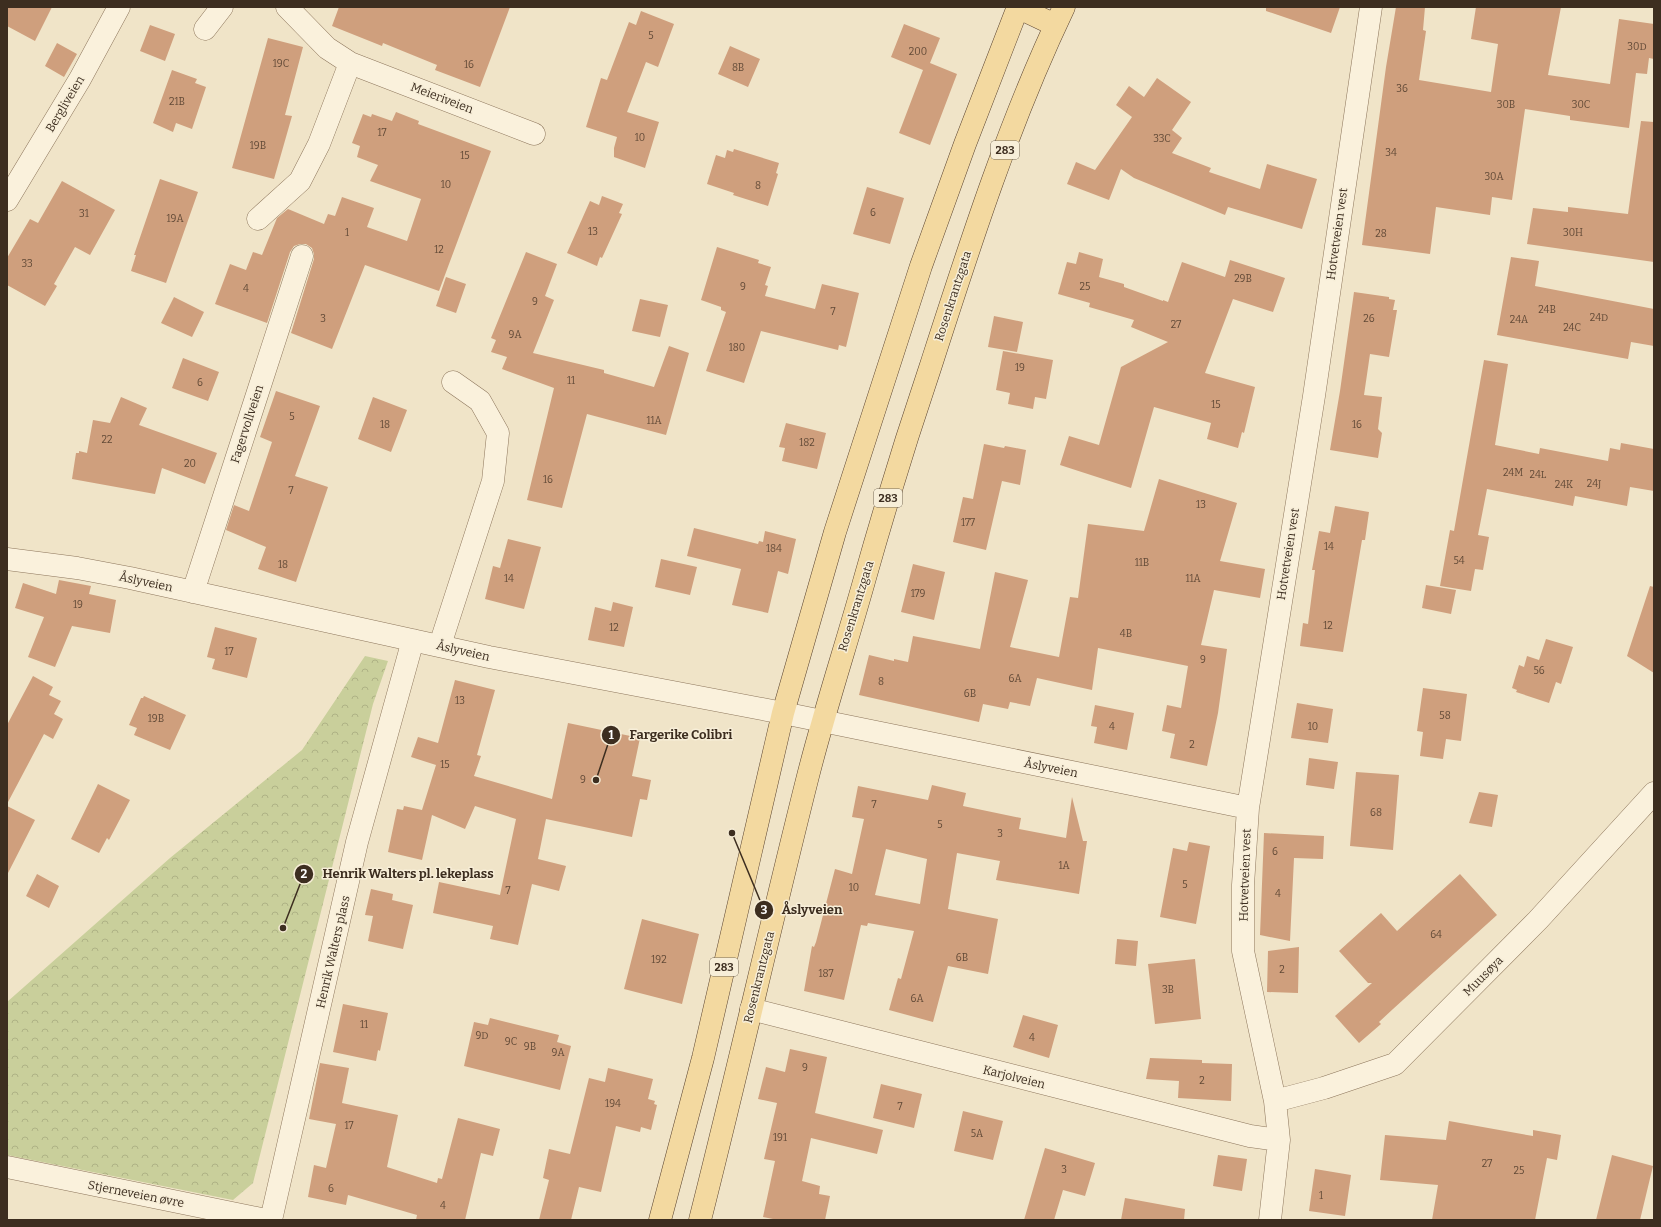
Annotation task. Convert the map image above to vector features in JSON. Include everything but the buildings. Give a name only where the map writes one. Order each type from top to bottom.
[{"type":"main road","points":[[1018,7],[1059,16]]},
{"type":"main road","name":"283","points":[[660,1220],[703,1058],[783,713],[835,532],[922,266],[965,144],[1018,7]]},
{"type":"main road","name":"Rosenkrantzgata","points":[[700,1220],[823,721],[898,465],[959,277],[1023,103],[1059,16]]},
{"type":"street","name":"Bergliveien","points":[[7,200],[80,79],[119,7]]},
{"type":"street","points":[[205,29],[222,7]]},
{"type":"street","name":"Meieriveien","points":[[287,7],[327,48],[350,63],[534,134]]},
{"type":"street","name":"Hotvetveien vest","points":[[1270,1220],[1279,1140],[1275,1101],[1243,951],[1243,886],[1248,808],[1314,396],[1371,7]]},
{"type":"street","points":[[258,219],[300,181],[319,144],[350,63]]},
{"type":"street","name":"Fagervollveien","points":[[192,592],[302,256]]},
{"type":"street","points":[[440,646],[493,481],[498,433],[480,401],[453,382]]},
{"type":"street","name":"Åslyveien","points":[[7,559],[77,568],[489,657],[783,713],[1248,808]]},
{"type":"street","name":"Henrik Walters plass","points":[[271,1220],[357,842],[413,640]]},
{"type":"street","name":"Muusøya","points":[[1275,1101],[1324,1088],[1395,1064],[1538,920],[1654,793]]},
{"type":"street","name":"Karjolveien","points":[[751,1009],[1243,1134],[1279,1140]]},
{"type":"street","name":"Stjerneveien øvre","points":[[7,1167],[266,1220]]},
{"type":"green space","points":[[365,656],[388,661],[373,704],[253,1183],[233,1200],[7,1155],[7,1002],[170,858],[302,750]]},
{"type":"place","name":"Fargerike Colibri","points":[[596,780]]},
{"type":"place","name":"Åslyveien","points":[[732,833]]},
{"type":"place","name":"Henrik Walters pl. lekeplass","points":[[283,928]]}]
